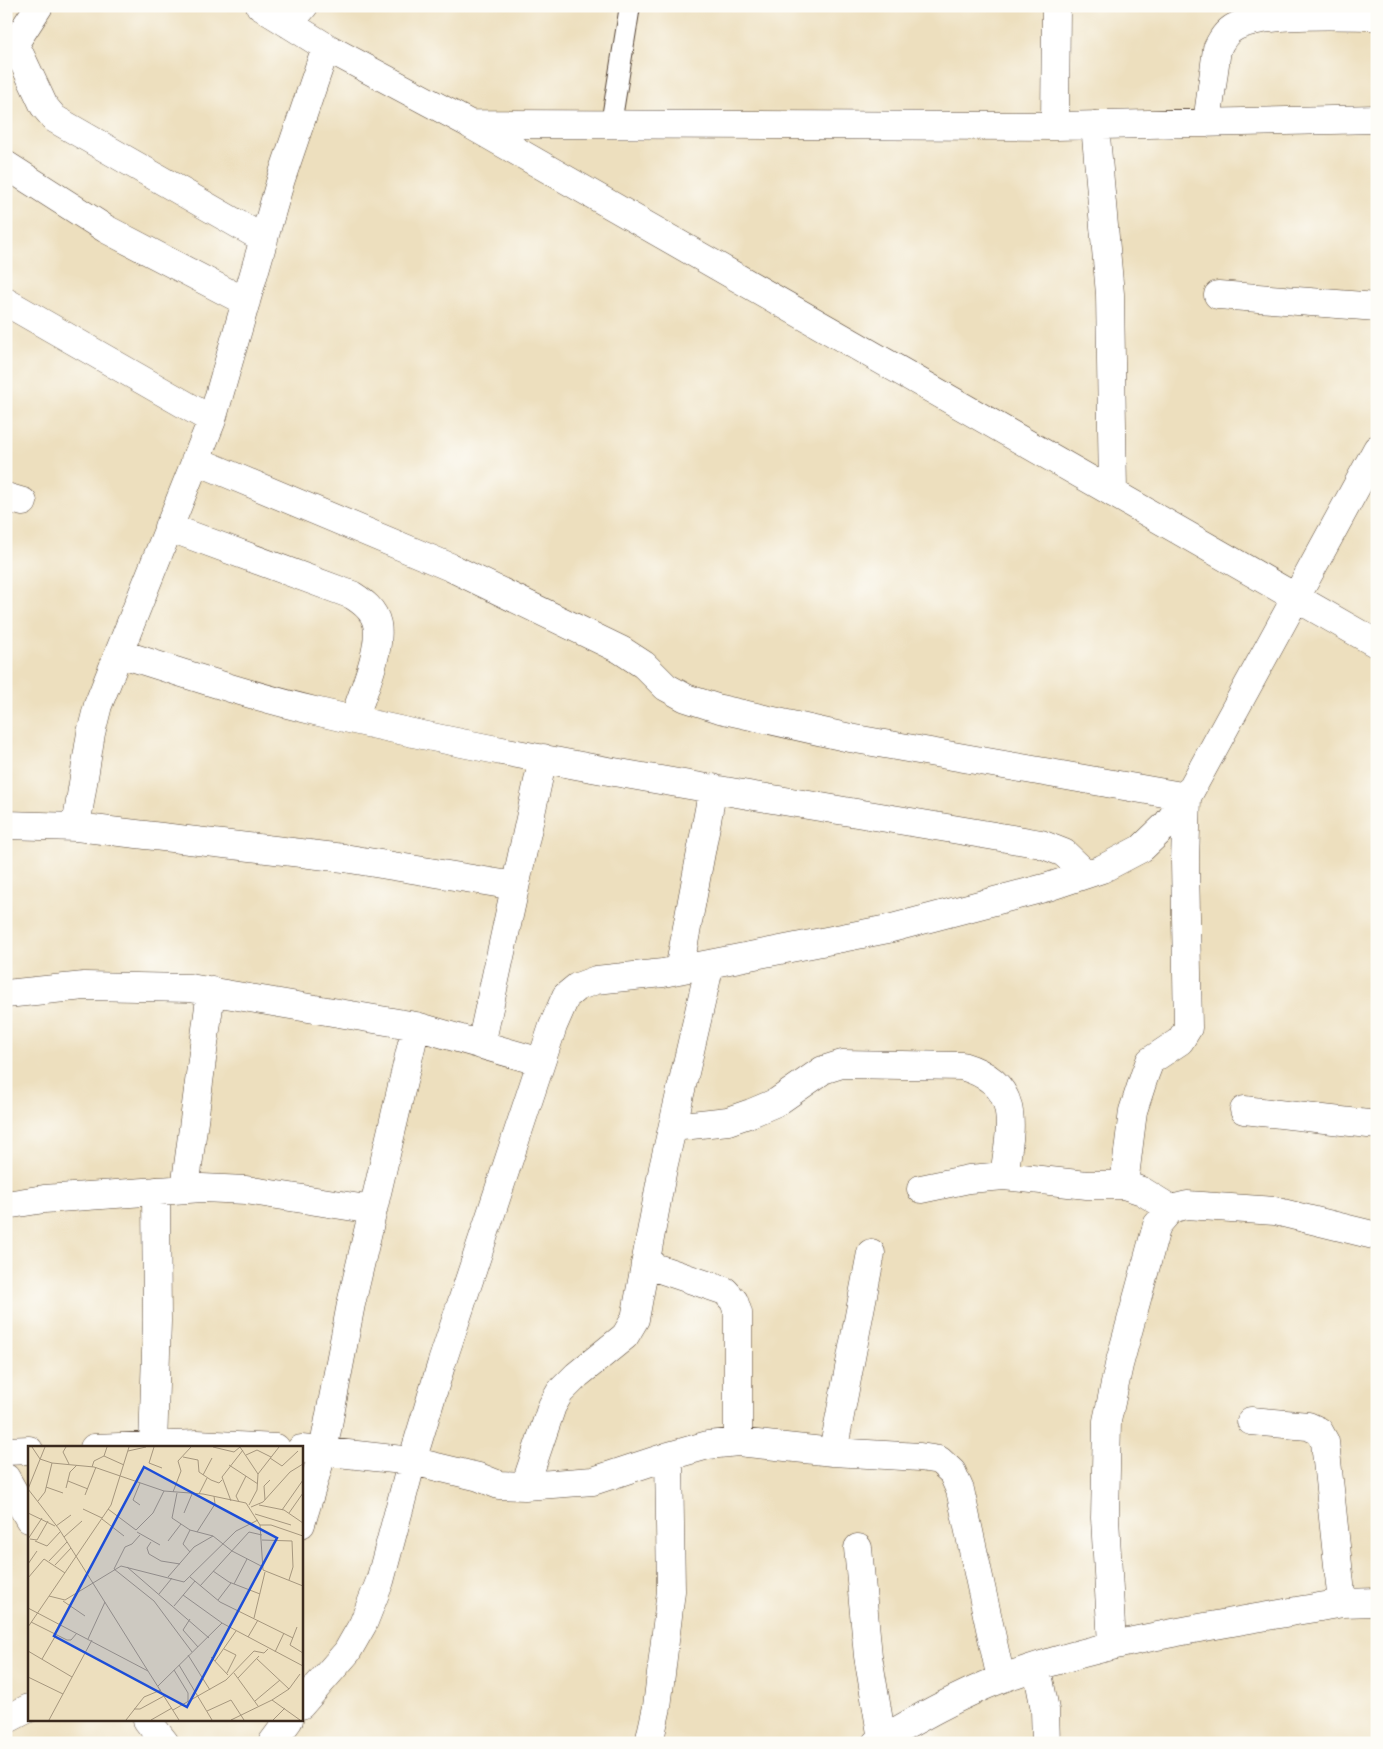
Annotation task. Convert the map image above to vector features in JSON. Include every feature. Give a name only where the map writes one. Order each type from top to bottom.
[{"type":"street","points":[[39,6],[11,51],[40,100],[55,119],[264,239]]},
{"type":"street","points":[[260,6],[296,15],[326,47],[470,124],[1377,644]]},
{"type":"street","points":[[1055,126],[1056,6]]},
{"type":"street","points":[[1207,123],[1217,49],[1222,38],[1236,26],[1257,21],[1369,12]]},
{"type":"street","points":[[76,827],[91,733],[98,705],[212,420],[280,179],[326,47]]},
{"type":"street","points":[[470,124],[1055,126],[1377,119]]},
{"type":"street","points":[[1095,125],[1110,294],[1113,493]]},
{"type":"street","points":[[6,164],[106,229],[246,302]]},
{"type":"street","points":[[1218,295],[1377,307]]},
{"type":"street","points":[[6,302],[212,420]]},
{"type":"street","points":[[302,1704],[347,1652],[363,1624],[380,1581],[412,1461],[541,1062],[566,996],[577,987],[596,980],[679,970],[888,930],[1048,887],[1102,869],[1142,848],[1167,824],[1187,797],[1377,449]]},
{"type":"street","points":[[196,460],[450,567],[621,650],[644,665],[666,687],[686,698],[720,709],[850,738],[1187,797]]},
{"type":"street","points":[[168,527],[352,595],[367,605],[377,624],[376,645],[354,719]]},
{"type":"street","points":[[119,653],[224,687],[354,719],[543,758],[1041,844],[1064,853],[1086,874]]},
{"type":"street","points":[[481,1044],[543,758]]},
{"type":"street","points":[[679,970],[713,788]]},
{"type":"street","points":[[1124,1185],[1133,1111],[1150,1061],[1180,1041],[1188,1028],[1185,861],[1187,797]]},
{"type":"street","points":[[6,825],[76,827],[344,858],[515,886]]},
{"type":"street","points":[[525,1486],[552,1406],[560,1392],[577,1375],[625,1336],[635,1318],[673,1127],[710,964]]},
{"type":"street","points":[[6,994],[84,986],[190,988],[416,1026],[541,1062]]},
{"type":"street","points":[[185,1189],[211,991]]},
{"type":"street","points":[[302,1517],[312,1450],[351,1304],[416,1026]]},
{"type":"street","points":[[673,1127],[728,1120],[751,1113],[777,1102],[823,1070],[842,1064],[962,1066],[980,1072],[991,1081],[1004,1095],[1010,1109],[1011,1128],[1004,1176]]},
{"type":"street","points":[[1244,1110],[1377,1124]]},
{"type":"street","points":[[921,1189],[969,1179],[1004,1176],[1088,1185],[1124,1185],[1142,1191],[1171,1209]]},
{"type":"street","points":[[6,1204],[44,1199],[185,1189],[246,1190],[374,1210]]},
{"type":"street","points":[[156,1192],[157,1321],[153,1446],[197,1444],[236,1446]]},
{"type":"street","points":[[1112,1645],[1105,1518],[1107,1421],[1119,1365],[1157,1225],[1171,1209],[1187,1205],[1275,1211],[1377,1236]]},
{"type":"street","points":[[833,1452],[871,1253]]},
{"type":"street","points":[[645,1264],[725,1291],[734,1301],[738,1313],[738,1442]]},
{"type":"street","points":[[1251,1421],[1308,1426],[1319,1431],[1325,1442],[1342,1603]]},
{"type":"street","points":[[312,1450],[412,1461],[479,1477],[499,1485],[525,1486],[593,1481],[708,1445],[738,1442],[939,1460],[952,1472],[960,1490],[1001,1679]]},
{"type":"street","points":[[6,1451],[28,1450]]},
{"type":"street","points":[[649,1743],[657,1707],[671,1591],[669,1456]]},
{"type":"street","points":[[6,1478],[28,1517]]},
{"type":"street","points":[[858,1548],[868,1656],[879,1741],[933,1710],[1001,1679],[1112,1645],[1342,1603],[1377,1602]]},
{"type":"street","points":[[1037,1668],[1045,1710],[1046,1743]]},
{"type":"street","points":[[6,1720],[28,1709]]},
{"type":"street","points":[[149,1722],[165,1743]]},
{"type":"street","points":[[272,1743],[288,1722]]},
{"type":"lane","points":[[611,124],[630,6]]}]
